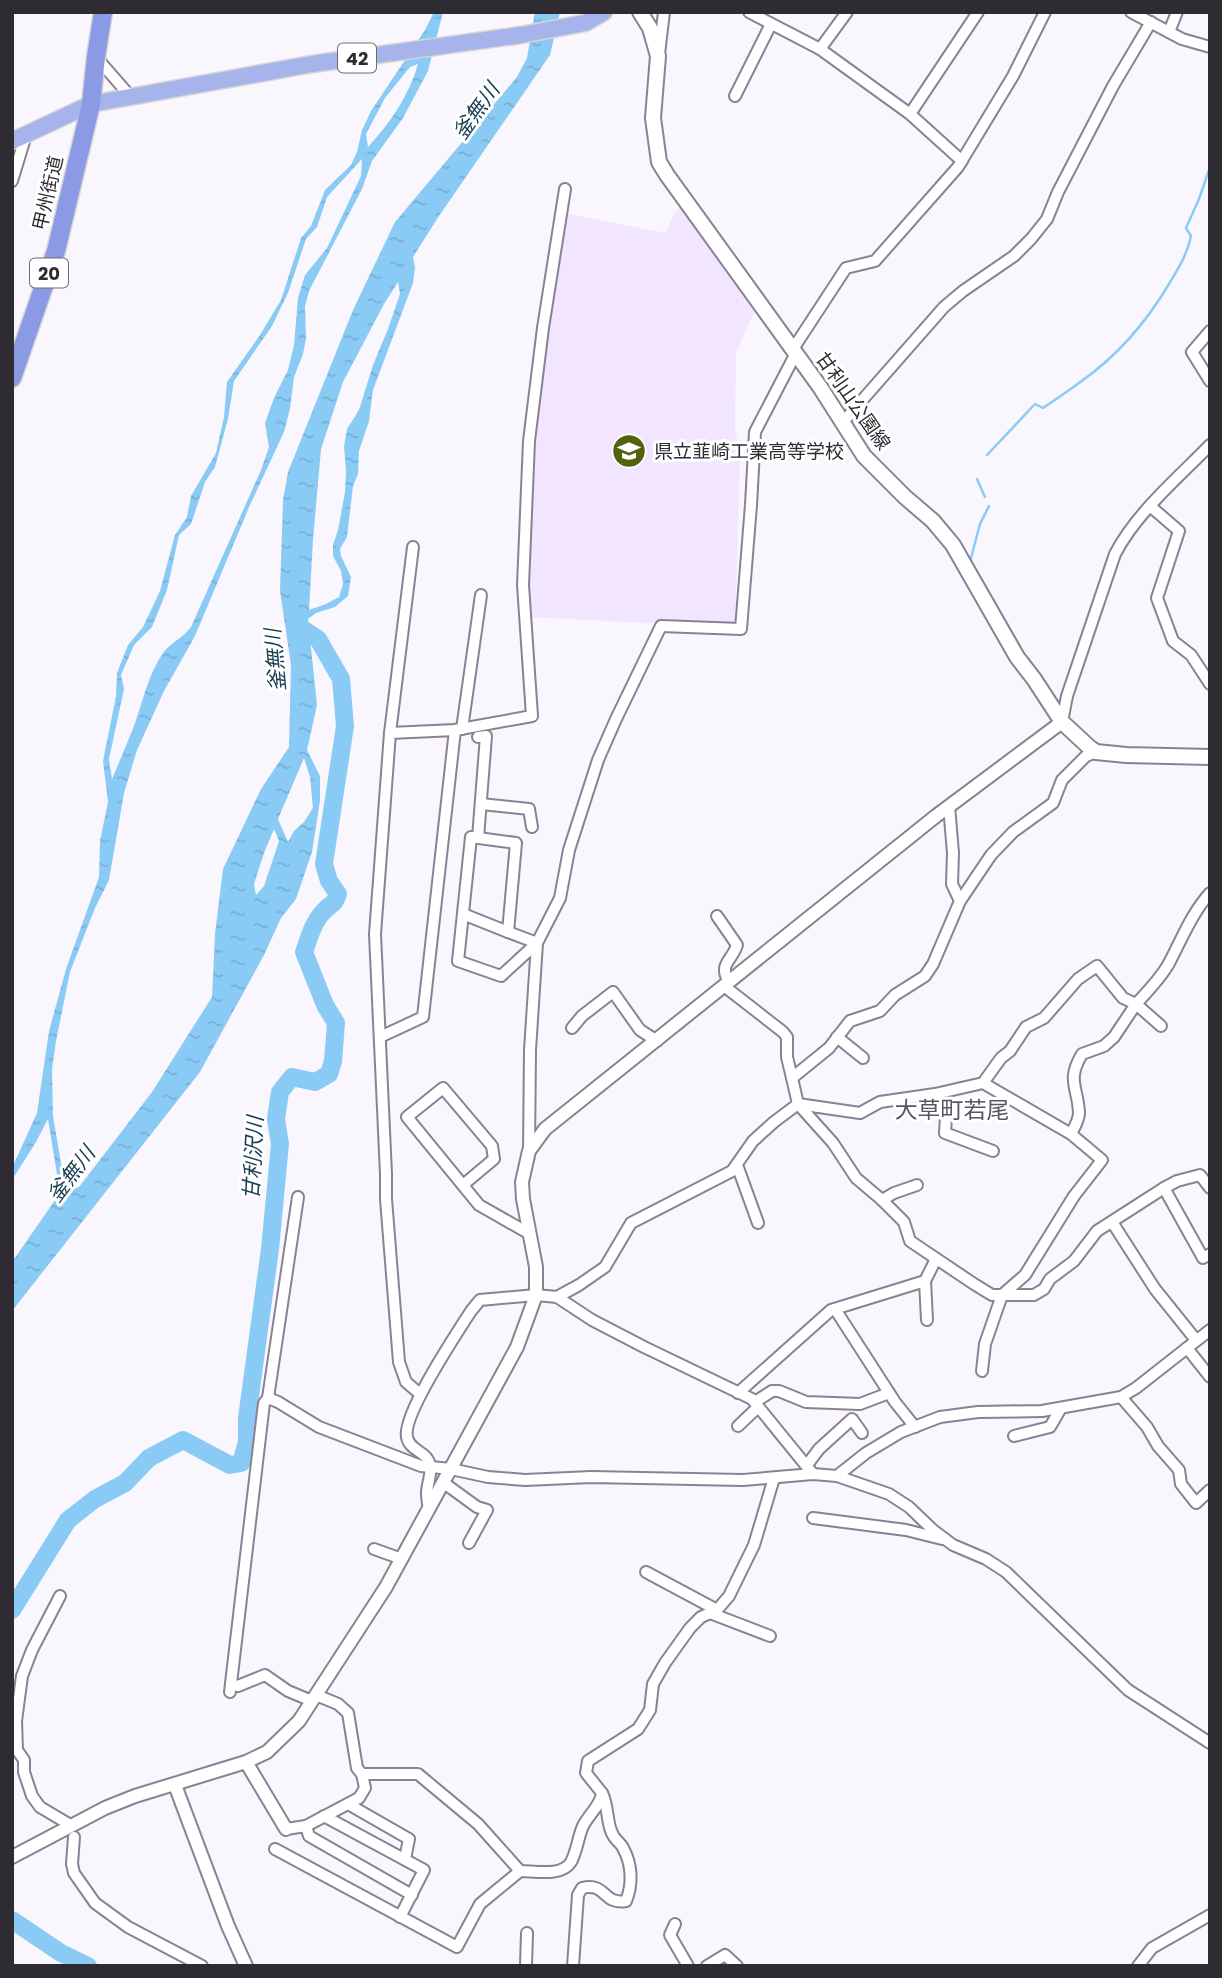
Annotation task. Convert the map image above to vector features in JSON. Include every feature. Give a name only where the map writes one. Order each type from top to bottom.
[{"type":"highway","name":"甲州街道","points":[[12,378],[56,251],[91,104],[103,12]]},
{"type":"main road","name":"42","points":[[91,104],[312,64],[522,35],[585,23],[604,12]]},
{"type":"main road","name":"甘利山公園線","points":[[640,12],[650,28],[658,57],[653,118],[659,162],[667,176],[795,351],[872,464],[933,521],[953,545],[1017,657],[1062,722],[1096,752]]},
{"type":"main road","points":[[19,138],[91,104]]},
{"type":"main road","points":[[1096,752],[1210,757]]},
{"type":"street","points":[[658,57],[664,12]]},
{"type":"street","points":[[749,12],[820,49],[910,114],[962,161]]},
{"type":"street","points":[[820,49],[847,12]]},
{"type":"street","points":[[910,114],[978,12]]},
{"type":"street","points":[[508,932],[516,843],[471,837],[458,961],[501,976],[537,943],[560,898],[569,850],[598,760],[661,626],[741,629],[755,432],[795,351],[846,268],[875,261],[962,161],[1013,76],[1045,12]]},
{"type":"street","points":[[1131,12],[1182,39],[1210,47]]},
{"type":"street","points":[[1169,32],[1177,12]]},
{"type":"street","points":[[843,422],[944,307],[963,290],[1014,257],[1047,219],[1058,192],[1113,86],[1152,23]]},
{"type":"street","points":[[735,96],[771,24]]},
{"type":"street","points":[[96,57],[130,96]]},
{"type":"street","points":[[12,181],[19,138]]},
{"type":"street","points":[[390,733],[459,730],[532,716],[523,586],[529,441],[543,328],[565,189]]},
{"type":"street","points":[[1210,331],[1192,352],[1210,381]]},
{"type":"street","points":[[529,1151],[545,1129],[949,806],[1062,722],[1067,696],[1115,554],[1124,538],[1150,506],[1210,444]]},
{"type":"street","points":[[1150,506],[1179,531],[1157,598],[1173,641],[1191,655],[1210,684]]},
{"type":"street","points":[[413,547],[390,733],[375,934],[389,1255],[399,1362],[406,1382],[420,1394]]},
{"type":"street","points":[[380,1037],[423,1017],[459,730],[481,595]]},
{"type":"street","points":[[478,737],[486,736],[478,838]]},
{"type":"street","points":[[792,1078],[817,1060],[850,1021],[880,1011],[895,995],[925,976],[933,964],[960,901],[991,855],[1013,832],[1053,803],[1062,779],[1086,756],[1096,752]]},
{"type":"street","points":[[481,804],[529,809],[532,827]]},
{"type":"street","points":[[949,806],[953,853],[952,884],[960,901]]},
{"type":"street","points":[[1072,1134],[1079,1116],[1073,1083],[1077,1062],[1082,1054],[1104,1046],[1114,1037],[1136,1004],[1166,968],[1198,906],[1210,893]]},
{"type":"street","points":[[463,914],[537,943]]},
{"type":"street","points":[[718,916],[737,944],[724,967],[727,984],[787,1037],[787,1057],[798,1104],[833,1143],[856,1178],[904,1222],[910,1241],[992,1295],[1034,1295],[1044,1290],[1050,1279],[1074,1261],[1097,1231],[1177,1181],[1200,1175],[1210,1188]]},
{"type":"street","points":[[12,1857],[105,1808],[135,1796],[246,1762],[267,1752],[299,1721],[386,1587],[517,1347],[536,1296],[536,1267],[523,1199],[523,1181],[529,1151],[530,1050],[537,943]]},
{"type":"street","points":[[557,1297],[605,1267],[631,1223],[732,1171],[753,1141],[798,1104],[860,1113],[880,1102],[935,1094],[983,1083],[1026,1027],[1044,1018],[1078,979],[1097,966],[1123,998],[1136,1004],[1161,1026]]},
{"type":"street","points":[[572,1028],[582,1016],[613,992],[640,1030],[657,1041]]},
{"type":"street","points":[[837,1037],[863,1058]]},
{"type":"street","points":[[982,1371],[985,1344],[1002,1295],[1025,1275],[1074,1196],[1102,1160],[1072,1134],[983,1083]]},
{"type":"street","points":[[463,1185],[494,1159],[492,1146],[443,1088],[407,1117],[479,1205],[530,1234]]},
{"type":"street","points":[[935,1094],[946,1117],[945,1133],[993,1152]]},
{"type":"street","points":[[737,1164],[758,1223]]},
{"type":"street","points":[[882,1200],[917,1185]]},
{"type":"street","points":[[1164,1188],[1203,1258],[1210,1254]]},
{"type":"street","points":[[246,1762],[286,1829],[306,1826],[359,1798],[365,1788],[362,1774],[357,1768],[348,1713],[338,1704],[288,1691],[265,1675],[231,1688],[264,1403],[268,1398],[298,1197]]},
{"type":"street","points":[[1112,1222],[1192,1344],[1210,1377]]},
{"type":"street","points":[[927,1320],[925,1281],[936,1259]]},
{"type":"street","points":[[738,1393],[831,1310],[925,1281]]},
{"type":"street","points":[[429,1509],[426,1494],[430,1467],[427,1457],[411,1446],[406,1437],[407,1428],[420,1394],[480,1300],[557,1297],[592,1320],[757,1404],[810,1470]]},
{"type":"street","points":[[835,1309],[915,1427]]},
{"type":"street","points":[[837,1476],[866,1453],[901,1432],[940,1417],[978,1412],[1042,1411],[1121,1396],[1136,1388],[1210,1330]]},
{"type":"street","points":[[738,1426],[772,1391],[779,1391],[806,1402],[860,1404],[889,1392]]},
{"type":"street","points":[[1121,1396],[1147,1427],[1157,1446],[1179,1470],[1181,1484],[1196,1503],[1210,1490]]},
{"type":"street","points":[[268,1398],[319,1427],[421,1465],[488,1477],[525,1480],[591,1477],[743,1480],[774,1478],[810,1470],[837,1476],[889,1494],[909,1507],[948,1541]]},
{"type":"street","points":[[1014,1436],[1050,1427],[1060,1408]]},
{"type":"street","points":[[810,1470],[819,1450],[852,1419],[862,1433]]},
{"type":"street","points":[[573,1966],[578,1895],[582,1888],[599,1887],[607,1897],[617,1902],[625,1901],[631,1881],[630,1863],[622,1846],[612,1835],[606,1801],[585,1768],[588,1761],[638,1729],[650,1710],[653,1684],[664,1662],[701,1617],[714,1611],[729,1596],[754,1545],[774,1478]]},
{"type":"street","points":[[444,1483],[477,1507],[487,1510],[469,1543]]},
{"type":"street","points":[[813,1518],[906,1530],[948,1541],[986,1559],[1006,1572],[1128,1690],[1210,1743]]},
{"type":"street","points":[[373,1549],[402,1559]]},
{"type":"street","points":[[646,1572],[714,1611],[770,1636]]},
{"type":"street","points":[[60,1596],[32,1650],[23,1676],[16,1731],[17,1750],[24,1760],[26,1783],[32,1796],[40,1807],[67,1823]]},
{"type":"street","points":[[362,1774],[418,1774],[478,1824],[520,1871]]},
{"type":"street","points":[[175,1784],[228,1926],[246,1966]]},
{"type":"street","points":[[275,1849],[457,1947],[480,1904],[520,1871],[554,1872],[562,1870],[570,1863],[584,1824],[602,1799],[602,1793]]},
{"type":"street","points":[[348,1804],[409,1839],[405,1859]]},
{"type":"street","points":[[324,1816],[424,1870],[400,1917]]},
{"type":"street","points":[[306,1826],[309,1836],[412,1895]]},
{"type":"street","points":[[74,1837],[74,1873],[95,1903],[128,1927],[202,1966]]},
{"type":"street","points":[[1138,1966],[1152,1948],[1210,1915]]},
{"type":"street","points":[[675,1924],[670,1936],[688,1966]]},
{"type":"street","points":[[526,1966],[527,1933]]},
{"type":"street","points":[[707,1966],[725,1955],[737,1966]]},
{"type":"shaded area","points":[[681,206],[754,312],[736,352],[735,427],[740,455],[735,627],[526,617],[533,423],[564,213],[666,233],[674,213]]},
{"type":"water","points":[[434,12],[443,12],[428,71],[403,118],[372,161],[362,189],[309,291],[305,306],[306,338],[294,377],[284,432],[195,636],[164,691],[137,750],[124,793],[109,880],[70,972],[56,1041],[52,1069],[53,1116],[64,1181],[71,1189],[79,1187],[152,1092],[212,997],[215,934],[223,869],[261,789],[289,747],[291,665],[280,591],[283,500],[288,472],[353,310],[395,222],[517,77],[527,58],[535,12],[560,12],[550,55],[413,257],[413,283],[373,390],[369,421],[359,451],[358,474],[353,486],[347,537],[340,549],[351,577],[348,596],[335,607],[316,613],[308,619],[317,705],[307,750],[320,776],[320,801],[312,852],[296,899],[281,918],[264,955],[200,1072],[12,1311],[12,1262],[60,1193],[48,1119],[12,1180],[12,1168],[37,1113],[49,1031],[66,969],[99,877],[100,841],[108,802],[103,761],[116,696],[117,673],[128,645],[143,627],[160,591],[175,535],[187,517],[191,496],[216,453],[224,417],[227,382],[281,300],[301,238],[311,226],[325,190],[351,165],[371,111]],"holes":[[[418,64],[404,98],[368,147],[366,134],[385,98],[410,67]],[[362,159],[361,176],[327,248],[305,275],[298,298],[294,345],[288,370],[265,423],[269,447],[261,470],[191,627],[166,649],[154,669],[112,779],[109,759],[124,689],[121,675],[134,645],[152,627],[167,590],[179,535],[191,524],[205,482],[215,467],[228,419],[234,381],[272,326],[288,293],[306,239],[317,227],[327,197]],[[398,282],[400,294],[388,329],[359,410],[347,429],[344,446],[345,492],[333,545],[333,556],[341,571],[343,584],[339,597],[309,610],[321,449],[343,382]],[[304,758],[310,777],[313,808],[288,842],[278,819]],[[274,829],[279,841],[264,886],[256,895],[254,884],[264,853]]]},
{"type":"waterway","points":[[987,455],[1035,404],[1043,408],[1078,384],[1108,360],[1141,324],[1185,255],[1191,236],[1186,228],[1210,167]]},
{"type":"waterway","points":[[977,479],[985,497]]},
{"type":"waterway","points":[[971,558],[980,524],[989,506]]},
{"type":"waterway","name":"甘利沢川","points":[[12,1610],[68,1520],[95,1499],[125,1483],[149,1458],[183,1440],[230,1465],[241,1463],[247,1442],[247,1418],[270,1249],[280,1144],[276,1119],[280,1092],[292,1077],[315,1082],[329,1074],[333,1061],[336,1023],[325,1005],[304,952],[317,920],[334,903],[338,894],[329,881],[324,864],[345,726],[341,679],[318,639],[295,624]]},
{"type":"waterway","name":"甘利沢川","points":[[12,1920],[61,1953],[88,1966]]},
{"type":"place","name":"県立韮崎工業高等学校","points":[[629,451]]},
{"type":"district","name":"大草町若尾","points":[[952,1110]]},
{"type":"water label","name":"釜無川","points":[[476,111]]},
{"type":"water label","name":"釜無川","points":[[275,660]]},
{"type":"water label","name":"釜無川","points":[[71,1174]]}]
